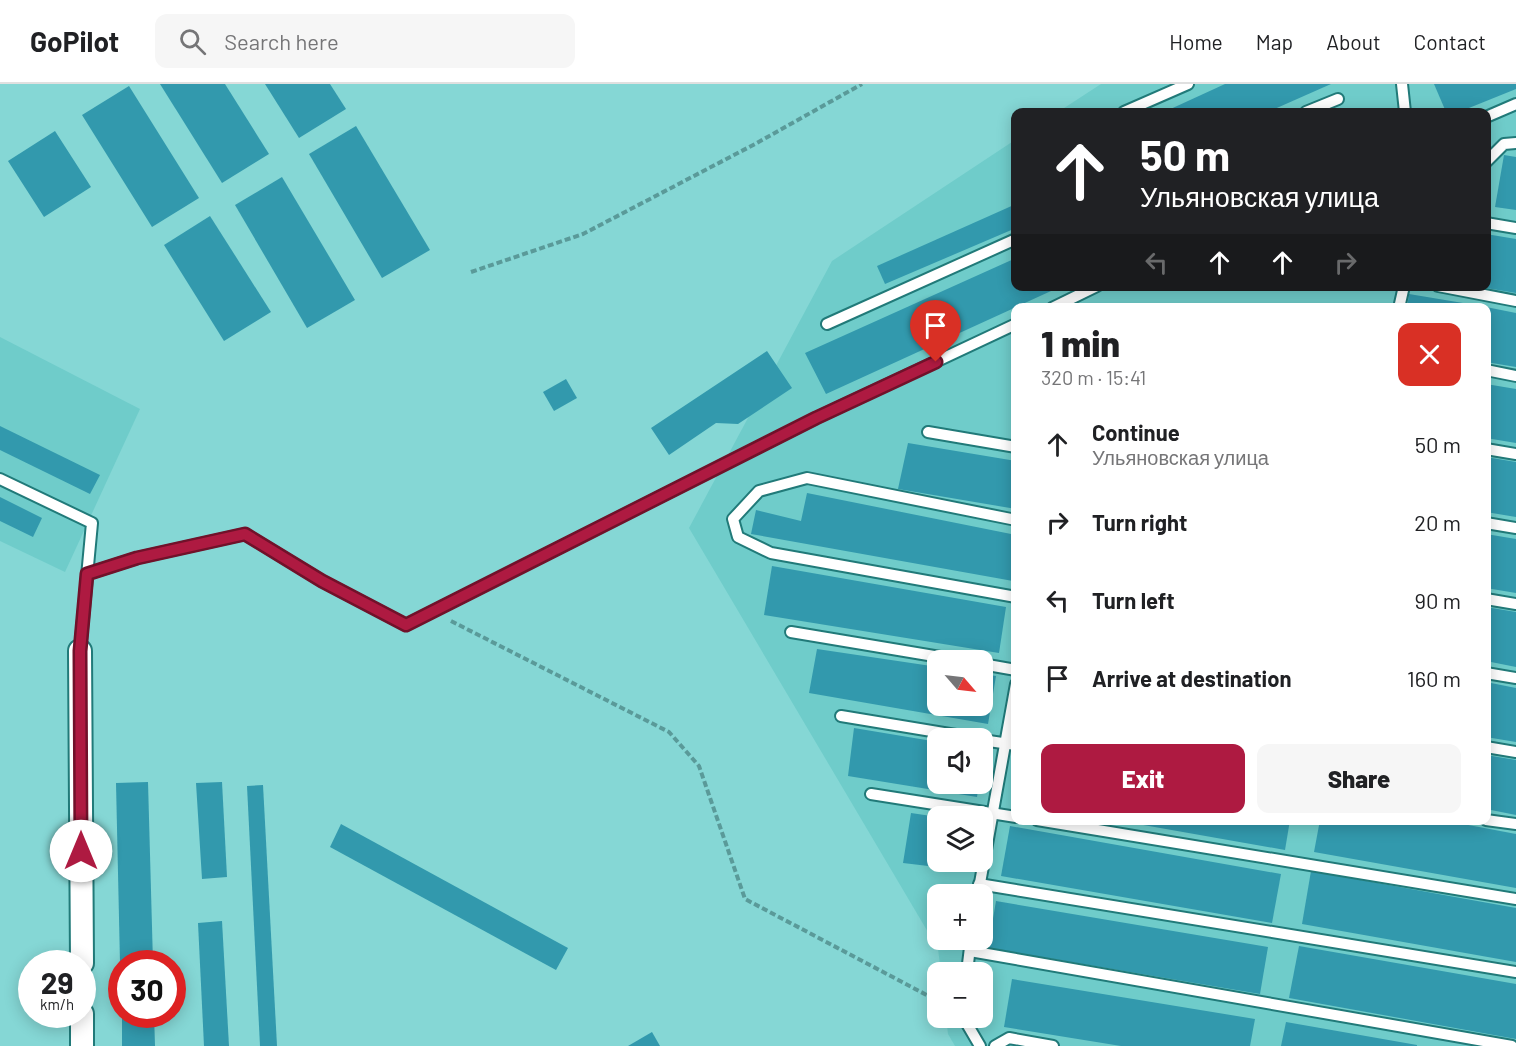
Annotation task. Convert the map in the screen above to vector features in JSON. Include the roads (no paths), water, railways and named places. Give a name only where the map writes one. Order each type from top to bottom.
[{"type":"street","points":[[80,651],[82,950]]},
{"type":"street","points":[[82,1028],[82,1046]]},
{"type":"lane","points":[[1133,108],[1188,84]]},
{"type":"lane","points":[[1402,84],[1405,108]]},
{"type":"lane","points":[[1316,108],[1338,99]]},
{"type":"lane","points":[[1491,115],[1516,104]]},
{"type":"lane","points":[[1491,157],[1504,144],[1516,143]]},
{"type":"lane","points":[[1491,224],[1516,228]]},
{"type":"lane","points":[[827,324],[1011,241]]},
{"type":"lane","points":[[1062,303],[1087,291]]},
{"type":"lane","points":[[1464,291],[1516,301]]},
{"type":"lane","points":[[87,574],[137,558],[245,534],[322,581],[406,625],[816,418],[1011,326]]},
{"type":"lane","points":[[1491,371],[1516,376]]},
{"type":"lane","points":[[928,432],[1011,446]]},
{"type":"lane","points":[[1491,450],[1516,454]]},
{"type":"lane","points":[[1011,519],[807,478],[759,491],[733,519],[738,537],[771,553],[1011,596]]},
{"type":"lane","points":[[0,479],[92,523],[80,651]]},
{"type":"lane","points":[[1491,524],[1516,528]]},
{"type":"lane","points":[[1491,600],[1516,604]]},
{"type":"lane","points":[[791,632],[927,655]]},
{"type":"lane","points":[[993,666],[1011,669]]},
{"type":"lane","points":[[1491,674],[1516,678]]},
{"type":"lane","points":[[841,716],[927,730]]},
{"type":"lane","points":[[993,742],[1010,744],[993,809]]},
{"type":"lane","points":[[1491,748],[1516,752]]},
{"type":"lane","points":[[871,794],[947,806]]},
{"type":"lane","points":[[993,813],[1011,816]]},
{"type":"lane","points":[[1491,820],[1516,824]]},
{"type":"lane","points":[[1066,825],[1516,899]]},
{"type":"lane","points":[[993,891],[1516,972]]},
{"type":"lane","points":[[968,962],[970,951],[1512,1046]]},
{"type":"lane","points":[[969,1028],[980,1046]]},
{"type":"lane","points":[[995,1046],[1009,1038],[1053,1046]]}]
